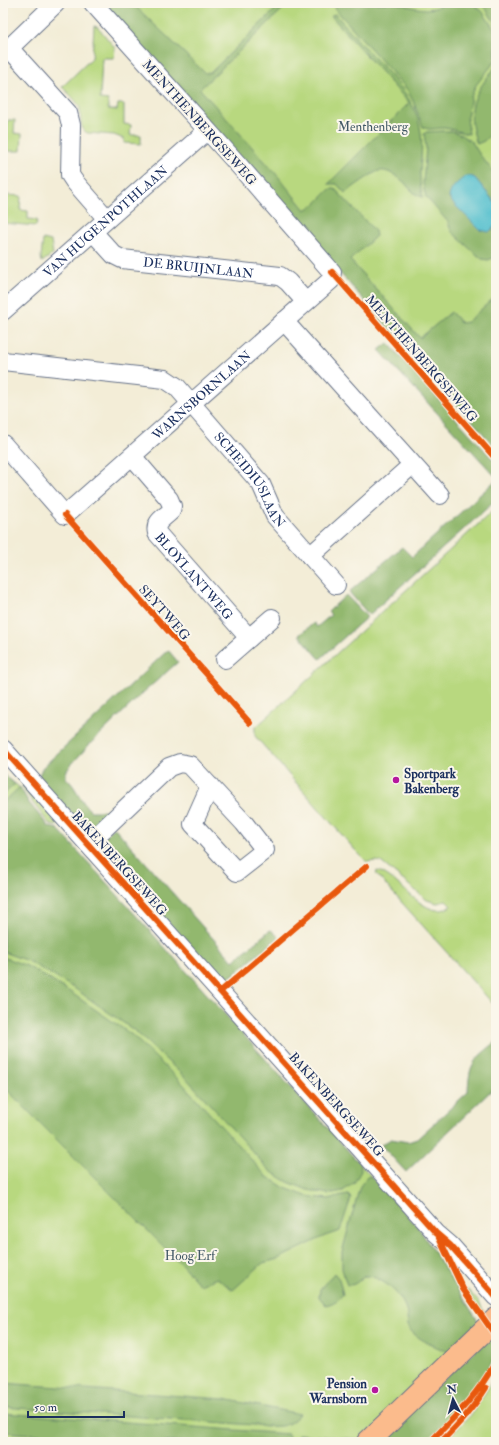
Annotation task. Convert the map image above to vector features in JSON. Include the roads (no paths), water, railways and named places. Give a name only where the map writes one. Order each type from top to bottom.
[{"type":"main road","points":[[368,1442],[496,1318]]},
{"type":"street","points":[[56,3],[6,51],[68,113],[71,125],[70,175],[107,219]]},
{"type":"street","name":"MENTHENBERGSEWEG","points":[[93,3],[332,272]]},
{"type":"street","name":"VAN HUGENPOTHLAAN","points":[[5,307],[93,232],[207,131]]},
{"type":"street","name":"DE BRUIJNLAAN","points":[[93,232],[114,255],[122,259],[280,276],[288,282],[305,301]]},
{"type":"street","name":"WARNSBORNLAAN","points":[[3,444],[65,515],[305,301],[331,280],[332,272]]},
{"type":"street","points":[[284,321],[440,495]]},
{"type":"street","name":"SCHEIDIUSLAAN","points":[[3,361],[165,379],[177,387],[261,484],[275,516],[336,585]]},
{"type":"street","name":"BLOYLANTWEG","points":[[132,456],[169,499],[172,506],[171,511],[157,524],[157,533],[249,638]]},
{"type":"street","points":[[310,556],[412,465]]},
{"type":"street","points":[[225,659],[272,618]]},
{"type":"street","name":"BAKENBERGSEWEG","points":[[3,749],[496,1297]]},
{"type":"street","name":"BAKENBERGSEWEG","points":[[88,844],[169,767],[180,762],[190,765],[210,786],[244,823],[265,850],[238,872],[193,824],[210,786]]},
{"type":"street","name":"BAKENBERGSEWEG","points":[[436,1232],[452,1265],[496,1318]]},
{"type":"water","points":[[466,176],[475,178],[496,204],[496,225],[489,232],[480,230],[452,202],[449,197],[453,188]]},
{"type":"place","name":"Sportpark Bakenberg","points":[[396,780]]},
{"type":"place","name":"Pension Warnsborn","points":[[375,1390]]},
{"type":"park label","name":"Menthenberg","points":[[373,126]]},
{"type":"park label","name":"Hoog Erf","points":[[190,1255]]}]
